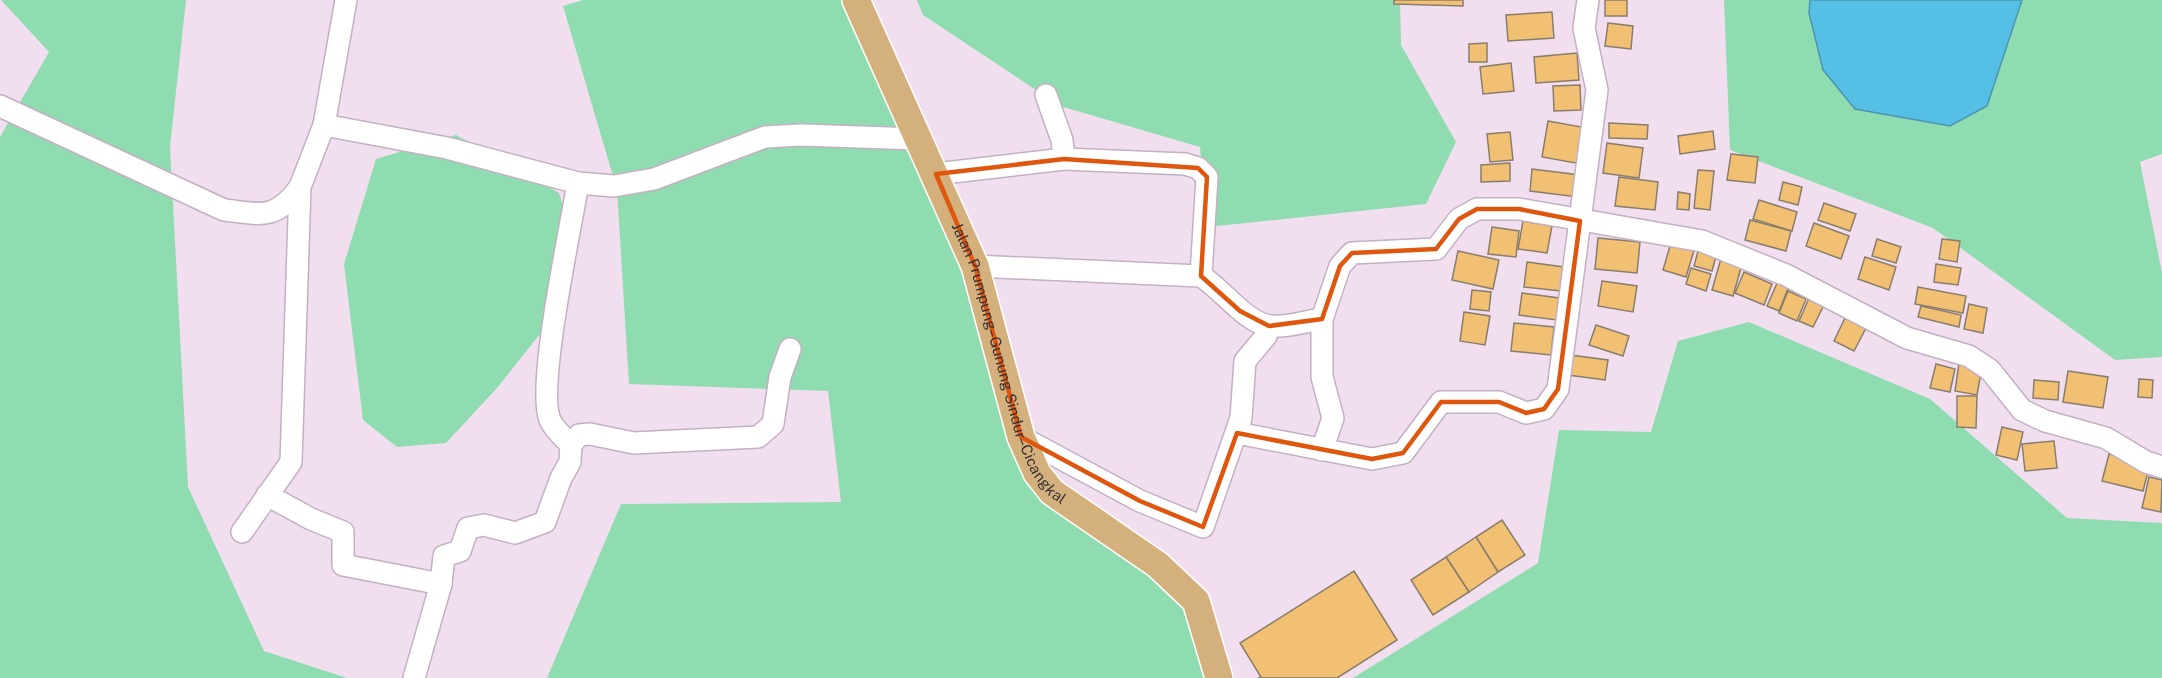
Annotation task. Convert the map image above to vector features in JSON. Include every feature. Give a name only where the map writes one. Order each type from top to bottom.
[{"type":"main road","name":"Jalan Prumpung–Gunung Sindur–Cicangkal","points":[[856,0],[936,174],[975,266],[1021,437],[1037,473],[1052,492],[1158,565],[1196,601],[1219,678]]},
{"type":"street","points":[[0,106],[224,210],[265,215],[286,206],[300,187],[324,125],[346,0]]},
{"type":"street","points":[[1237,433],[1372,459],[1403,453],[1441,402],[1498,402],[1526,413],[1544,409],[1558,389],[1597,90],[1584,28],[1588,0]]},
{"type":"street","points":[[1046,95],[1062,140],[1064,159]]},
{"type":"street","points":[[324,125],[447,148],[578,183],[614,186],[654,179],[765,137],[801,135],[918,139]]},
{"type":"street","points":[[936,174],[1064,159],[1185,164],[1198,168],[1207,177],[1201,276]]},
{"type":"street","points":[[414,678],[441,584],[444,556],[460,551],[468,528],[484,525],[514,533],[545,522],[561,478],[570,462],[570,446],[550,421],[547,402],[551,343],[578,183]]},
{"type":"street","points":[[242,532],[291,462],[300,187]]},
{"type":"street","points":[[1322,450],[1333,418],[1322,376],[1322,319],[1340,266],[1352,254],[1436,249],[1459,219],[1477,209],[1519,209],[1702,241],[1786,275],[1907,338],[1969,356],[1990,370],[2022,410],[2045,421],[2106,438],[2146,462],[2162,467]]},
{"type":"street","points":[[975,266],[1201,276],[1217,286],[1240,311],[1269,326],[1322,319]]},
{"type":"street","points":[[1021,437],[1140,501],[1203,527],[1241,418],[1245,361],[1266,336],[1269,326]]},
{"type":"street","points":[[570,446],[579,435],[590,434],[634,443],[758,437],[773,424],[780,378],[790,349]]},
{"type":"street","points":[[267,495],[344,532],[343,565],[441,584]]},
{"type":"highlighted area","points":[[1064,159],[1198,168],[1207,177],[1201,276],[1240,311],[1269,326],[1322,319],[1340,266],[1352,253],[1436,249],[1459,219],[1477,209],[1519,209],[1580,221],[1558,389],[1544,409],[1526,413],[1499,402],[1441,402],[1403,453],[1372,459],[1237,433],[1203,527],[1140,501],[1021,437],[975,266],[936,174]]},
{"type":"green space","points":[[1,0],[186,0],[170,147],[188,487],[264,651],[347,678],[0,678],[0,137],[49,52]]},
{"type":"green space","points":[[583,0],[849,0],[958,237],[1030,469],[1153,552],[1190,613],[1209,678],[547,678],[621,504],[841,502],[828,391],[629,384],[617,190],[563,6]]},
{"type":"green space","points":[[917,0],[1400,0],[1401,45],[1456,142],[1426,204],[1207,227],[1200,147],[1060,106],[923,15]]},
{"type":"green space","points":[[1724,0],[2162,0],[2162,154],[2140,162],[2162,273],[2162,357],[2115,360],[1933,228],[1730,150]]},
{"type":"green space","points":[[456,135],[559,193],[577,246],[551,320],[497,388],[446,443],[397,447],[363,420],[344,264],[376,159]]},
{"type":"green space","points":[[1749,322],[1930,399],[2067,518],[2162,523],[2162,678],[1353,678],[1538,563],[1559,430],[1651,432],[1678,341]]},
{"type":"water","points":[[1810,0],[2022,0],[1987,106],[1950,126],[1855,109],[1823,70],[1809,13]]},
{"type":"building","points":[[1394,0],[1463,0],[1463,6],[1394,4]]},
{"type":"building","points":[[1605,0],[1627,0],[1627,16],[1605,16]]},
{"type":"building","points":[[1552,12],[1554,38],[1508,41],[1506,15]]},
{"type":"building","points":[[1608,23],[1633,26],[1631,49],[1605,46]]},
{"type":"building","points":[[1487,43],[1487,62],[1469,62],[1469,44]]},
{"type":"building","points":[[1577,53],[1579,80],[1536,83],[1534,57]]},
{"type":"building","points":[[1511,63],[1514,91],[1483,94],[1480,67]]},
{"type":"building","points":[[1580,85],[1581,110],[1554,111],[1553,86]]},
{"type":"building","points":[[1548,121],[1587,128],[1581,164],[1542,157]]},
{"type":"building","points":[[1609,123],[1648,125],[1647,139],[1609,138]]},
{"type":"building","points":[[1713,131],[1715,149],[1680,154],[1678,136]]},
{"type":"building","points":[[1510,132],[1513,160],[1490,162],[1487,134]]},
{"type":"building","points":[[1607,143],[1643,148],[1639,178],[1603,173]]},
{"type":"building","points":[[1731,154],[1758,157],[1755,183],[1727,180]]},
{"type":"building","points":[[1510,163],[1510,181],[1481,182],[1481,165]]},
{"type":"building","points":[[1532,169],[1580,175],[1578,197],[1530,191]]},
{"type":"building","points":[[1698,170],[1714,171],[1710,210],[1694,208]]},
{"type":"building","points":[[1619,177],[1658,182],[1655,210],[1615,206]]},
{"type":"building","points":[[1783,182],[1802,187],[1798,205],[1779,200]]},
{"type":"building","points":[[1678,192],[1690,194],[1689,210],[1677,209]]},
{"type":"building","points":[[1759,200],[1797,212],[1792,231],[1753,219]]},
{"type":"building","points":[[1824,203],[1856,214],[1850,231],[1818,220]]},
{"type":"building","points":[[1750,220],[1791,231],[1786,251],[1745,240]]},
{"type":"building","points":[[1523,221],[1552,226],[1547,253],[1518,249]]},
{"type":"building","points":[[1814,223],[1849,236],[1841,259],[1806,246]]},
{"type":"building","points":[[1492,227],[1519,231],[1516,257],[1488,254]]},
{"type":"building","points":[[1598,238],[1640,242],[1637,273],[1595,269]]},
{"type":"building","points":[[1672,239],[1695,247],[1686,277],[1663,270]]},
{"type":"building","points":[[1877,239],[1901,247],[1896,263],[1872,256]]},
{"type":"building","points":[[1942,239],[1960,241],[1957,262],[1939,259]]},
{"type":"building","points":[[1700,244],[1718,249],[1712,271],[1694,266]]},
{"type":"building","points":[[1458,251],[1499,260],[1493,289],[1452,280]]},
{"type":"building","points":[[1722,255],[1743,261],[1733,296],[1712,290]]},
{"type":"building","points":[[1865,257],[1896,267],[1889,290],[1858,279]]},
{"type":"building","points":[[1527,262],[1564,267],[1561,291],[1524,287]]},
{"type":"building","points":[[1936,264],[1961,268],[1958,285],[1934,282]]},
{"type":"building","points":[[1691,268],[1711,274],[1706,291],[1686,284]]},
{"type":"building","points":[[1744,272],[1772,284],[1764,305],[1735,293]]},
{"type":"building","points":[[1781,274],[1792,279],[1779,311],[1767,306]]},
{"type":"building","points":[[1602,281],[1637,286],[1633,312],[1598,306]]},
{"type":"building","points":[[1918,287],[1966,296],[1963,313],[1915,304]]},
{"type":"building","points":[[1472,290],[1491,292],[1489,311],[1470,309]]},
{"type":"building","points":[[1788,291],[1806,299],[1797,321],[1779,313]]},
{"type":"building","points":[[1522,293],[1559,298],[1557,320],[1519,315]]},
{"type":"building","points":[[1810,296],[1825,303],[1813,327],[1799,321]]},
{"type":"building","points":[[1969,304],[1987,308],[1983,333],[1964,329]]},
{"type":"building","points":[[1921,306],[1961,315],[1959,327],[1918,317]]},
{"type":"building","points":[[1464,312],[1490,316],[1485,345],[1460,341]]},
{"type":"building","points":[[1846,316],[1867,326],[1854,351],[1834,341]]},
{"type":"building","points":[[1514,323],[1554,327],[1551,355],[1511,351]]},
{"type":"building","points":[[1596,325],[1629,336],[1623,356],[1589,345]]},
{"type":"building","points":[[1570,355],[1608,360],[1605,380],[1568,375]]},
{"type":"building","points":[[1959,363],[1982,367],[1977,395],[1955,391]]},
{"type":"building","points":[[1936,364],[1955,369],[1950,392],[1930,388]]},
{"type":"building","points":[[2068,371],[2108,377],[2103,408],[2063,402]]},
{"type":"building","points":[[2139,379],[2153,380],[2152,398],[2138,397]]},
{"type":"building","points":[[2034,380],[2059,382],[2058,400],[2033,398]]},
{"type":"building","points":[[1957,396],[1977,396],[1976,428],[1957,427]]},
{"type":"building","points":[[2002,427],[2023,432],[2017,460],[1996,455]]},
{"type":"building","points":[[2054,441],[2057,468],[2025,471],[2022,444]]},
{"type":"building","points":[[2109,454],[2150,464],[2143,491],[2102,481]]},
{"type":"building","points":[[2149,477],[2162,480],[2161,512],[2142,508]]},
{"type":"building","points":[[1502,520],[1525,555],[1498,572],[1476,537]]},
{"type":"building","points":[[1476,537],[1498,572],[1469,592],[1446,557]]},
{"type":"building","points":[[1446,557],[1469,592],[1433,615],[1411,580]]},
{"type":"building","points":[[1354,571],[1397,640],[1337,678],[1258,678],[1261,677],[1240,643]]}]
